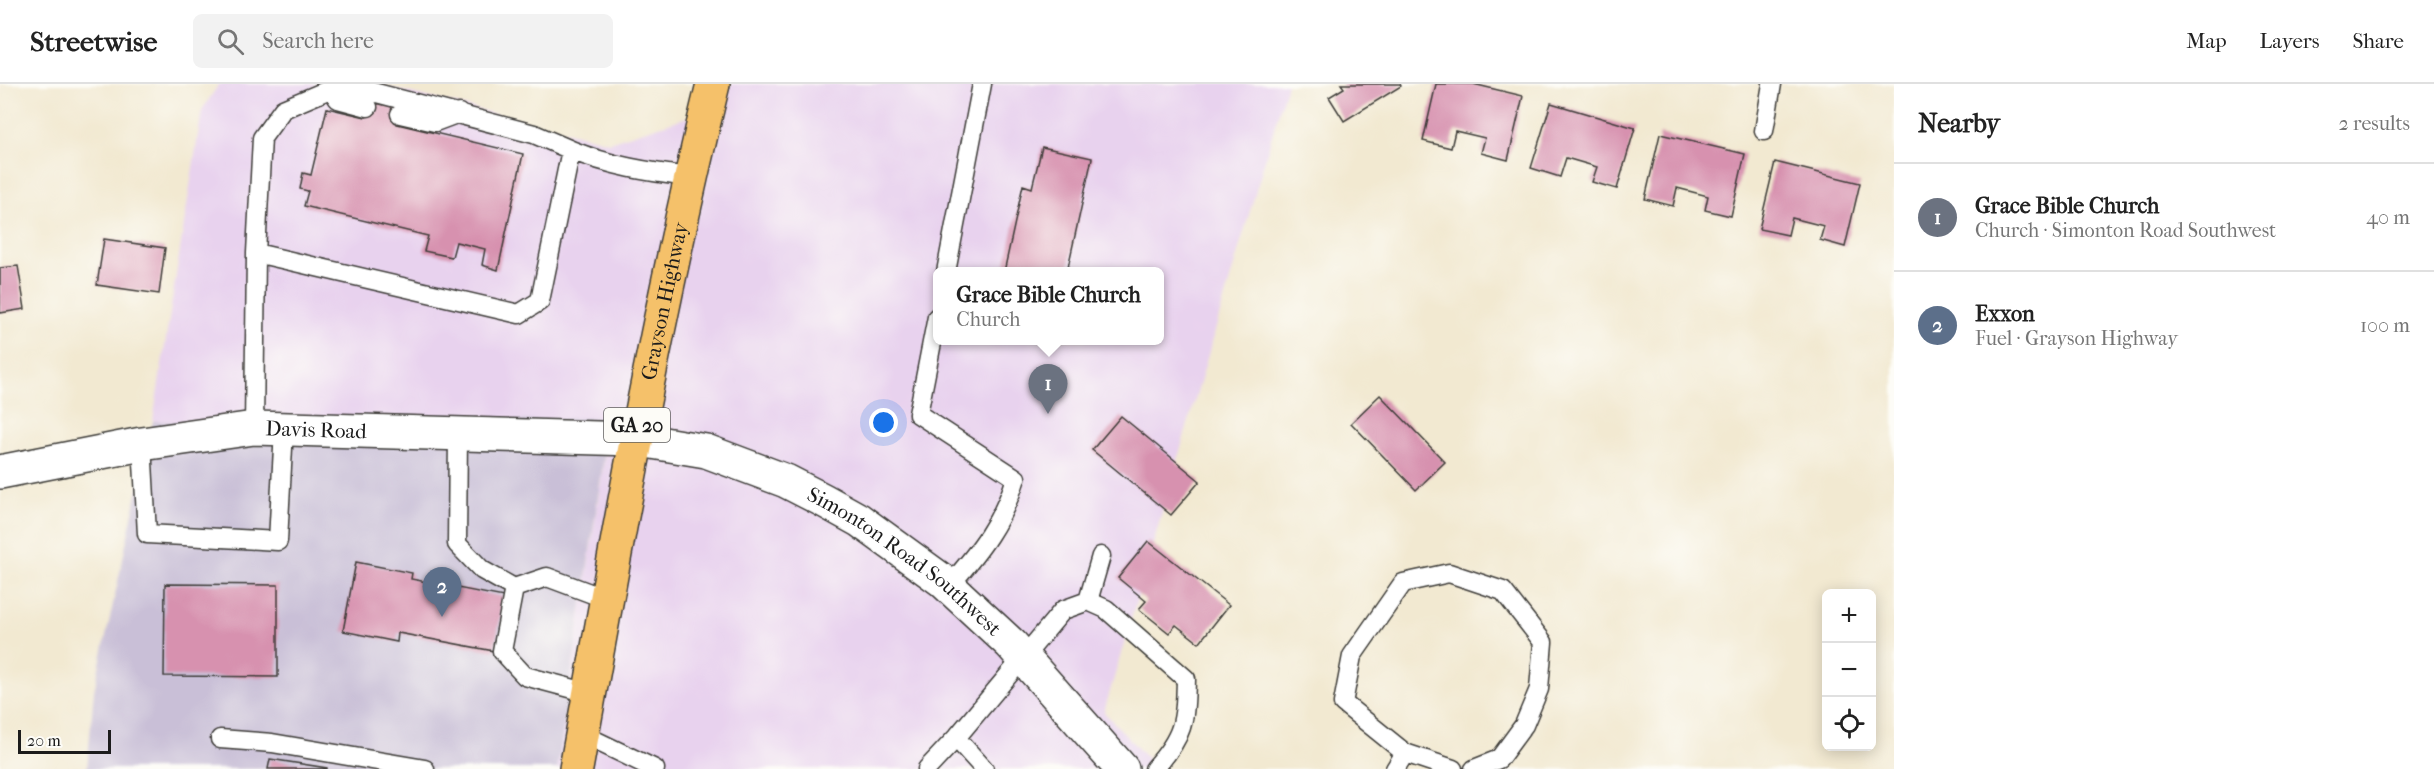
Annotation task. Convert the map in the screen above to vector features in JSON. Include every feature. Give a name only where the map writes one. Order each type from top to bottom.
[{"type":"main road","name":"Grayson Highway","points":[[576,769],[634,439],[690,177],[713,84]]},
{"type":"street","name":"Davis Road","points":[[0,472],[142,444],[269,429],[634,439]]},
{"type":"street","name":"Simonton Road Southwest","points":[[634,439],[706,451],[786,481],[860,520],[949,586],[1022,657],[1122,769]]},
{"type":"lane","points":[[142,444],[147,534],[278,541],[256,253],[262,138],[283,109],[342,84],[534,134],[593,159],[639,171],[690,177]]},
{"type":"lane","points":[[947,267],[982,84]]},
{"type":"lane","points":[[1764,131],[1772,84]]},
{"type":"lane","points":[[332,90],[338,99],[368,107]]},
{"type":"lane","points":[[400,114],[435,122],[459,113]]},
{"type":"lane","points":[[256,253],[519,314],[540,301],[571,150]]},
{"type":"lane","points":[[933,337],[918,414],[1016,478],[1007,507],[983,548],[949,586]]},
{"type":"lane","points":[[458,434],[457,544],[482,570],[514,588],[547,577],[606,599]]},
{"type":"lane","points":[[1088,601],[1101,556]]},
{"type":"lane","points":[[1453,769],[1405,753],[1343,703],[1352,656],[1402,583],[1449,573],[1503,591],[1543,642],[1539,689],[1524,725],[1499,759],[1474,769]]},
{"type":"lane","points":[[514,588],[502,651],[525,676],[589,693]]},
{"type":"lane","points":[[927,769],[956,738],[1063,610],[1088,601],[1106,609],[1186,678],[1185,716],[1174,746],[1154,769]]},
{"type":"lane","points":[[582,734],[655,769]]},
{"type":"lane","points":[[956,738],[984,769]]},
{"type":"lane","points":[[220,739],[283,745],[426,769]]},
{"type":"lane","points":[[1395,769],[1405,753]]},
{"type":"shaded area","points":[[219,84],[375,84],[609,142],[694,115],[704,84],[1287,84],[1104,712],[1157,769],[557,769],[607,441],[153,421],[202,110]]},
{"type":"shaded area","points":[[610,417],[557,769],[87,769],[94,691],[153,421],[336,428]]},
{"type":"building","points":[[1341,84],[1400,84],[1401,86],[1344,121],[1329,97],[1344,88]]},
{"type":"building","points":[[1436,84],[1473,84],[1523,96],[1508,160],[1481,153],[1485,138],[1455,131],[1451,148],[1423,141]]},
{"type":"building","points":[[370,97],[402,105],[397,124],[523,154],[498,270],[482,265],[485,249],[456,242],[452,257],[424,251],[428,236],[304,206],[308,191],[300,189],[303,173],[311,175],[327,108],[366,117]]},
{"type":"building","points":[[1551,103],[1635,128],[1617,189],[1592,182],[1597,167],[1566,158],[1560,177],[1531,168]]},
{"type":"building","points":[[1660,134],[1745,154],[1731,216],[1705,210],[1708,196],[1677,188],[1673,206],[1645,199]]},
{"type":"building","points":[[1042,147],[1092,158],[1068,267],[1005,267],[1023,185],[1032,188]]},
{"type":"building","points":[[1775,162],[1860,183],[1845,247],[1820,240],[1824,226],[1792,218],[1788,235],[1759,229]]},
{"type":"building","points":[[104,239],[165,248],[159,294],[97,285]]},
{"type":"building","points":[[18,266],[25,309],[0,313],[0,268]]},
{"type":"building","points":[[1380,395],[1445,462],[1416,490],[1351,423]]},
{"type":"building","points":[[1121,416],[1200,481],[1171,515],[1092,450]]},
{"type":"building","points":[[1148,541],[1229,605],[1199,643],[1176,625],[1169,633],[1139,609],[1146,601],[1118,578]]},
{"type":"building","points":[[356,562],[412,573],[411,579],[504,597],[494,651],[398,633],[397,642],[343,631]]},
{"type":"building","points":[[165,584],[278,585],[278,677],[164,676]]},
{"type":"building","points":[[270,759],[327,768],[327,769],[268,769]]},
{"type":"place","name":"Grace Bible Church","points":[[1048,414]]},
{"type":"place","name":"Exxon","points":[[442,617]]}]
